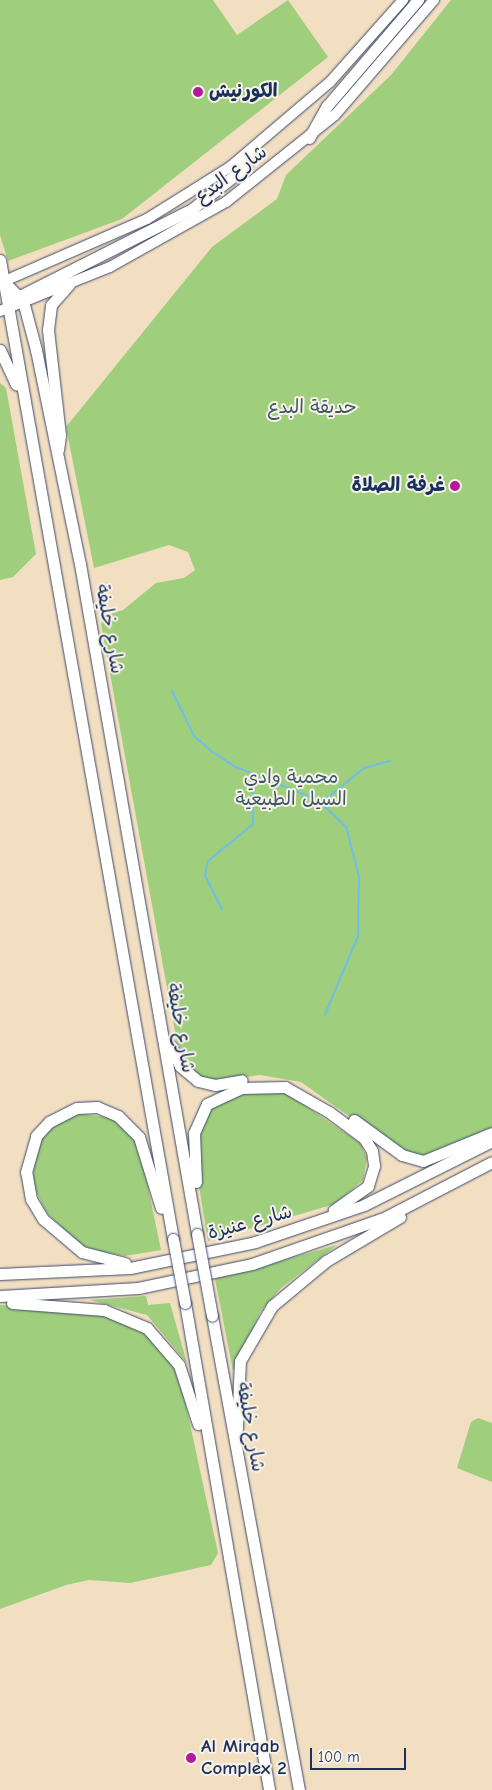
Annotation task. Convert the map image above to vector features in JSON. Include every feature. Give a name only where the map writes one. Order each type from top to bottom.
[{"type":"main road","name":"شارع البدع","points":[[2,282],[147,219],[252,151],[330,82],[403,0]]},
{"type":"main road","points":[[309,138],[327,106],[418,0]]},
{"type":"main road","name":"شارع البدع","points":[[21,298],[69,284],[199,220],[309,138],[379,68],[434,0]]},
{"type":"main road","points":[[3,309],[21,298],[132,243],[192,209],[244,168],[252,151]]},
{"type":"main road","points":[[0,260],[3,309],[22,396],[173,1236],[210,1464],[269,1790]]},
{"type":"main road","points":[[2,282],[21,298]]},
{"type":"main road","points":[[56,457],[60,435],[48,330],[51,305],[69,284]]},
{"type":"main road","name":"شارع خليفة","points":[[21,298],[56,457],[156,995],[212,1316],[299,1790]]},
{"type":"main road","points":[[0,350],[22,396]]},
{"type":"main road","points":[[156,995],[174,1056],[198,1081],[215,1085],[264,1077],[300,1084],[402,1155],[418,1160],[445,1156],[492,1134]]},
{"type":"main road","points":[[197,1230],[193,1142],[200,1114],[224,1094],[264,1085],[294,1090],[316,1102],[357,1132],[372,1151],[372,1175],[364,1191],[297,1230]]},
{"type":"main road","points":[[159,1263],[93,1257],[50,1228],[31,1199],[26,1181],[27,1155],[36,1136],[49,1122],[77,1108],[105,1109],[124,1120],[143,1144],[173,1236]]},
{"type":"main road","name":"شارع عنيزة","points":[[0,1274],[81,1272],[159,1263],[297,1230],[390,1194],[492,1141]]},
{"type":"main road","name":"شارع عنيزة","points":[[0,1296],[103,1292],[194,1278],[304,1248],[421,1200],[492,1162]]},
{"type":"main road","points":[[238,1460],[238,1373],[245,1346],[258,1325],[308,1274],[421,1200]]},
{"type":"main road","points":[[0,1301],[104,1310],[147,1328],[169,1349],[182,1372],[210,1464]]},
{"type":"green space","points":[[0,0],[213,0],[237,35],[288,0],[328,57],[122,219],[8,261],[0,235]]},
{"type":"green space","name":"حديقة البدع","points":[[451,0],[492,0],[492,1129],[419,1158],[378,1137],[301,1082],[260,1075],[207,1082],[180,1059],[101,624],[104,616],[123,610],[156,583],[184,578],[195,570],[188,552],[169,545],[94,568],[66,427],[212,247],[277,199],[286,175],[391,75]]},
{"type":"green space","points":[[0,383],[6,388],[36,554],[13,577],[0,580]]},
{"type":"green space","points":[[285,1092],[360,1143],[367,1158],[363,1180],[335,1204],[208,1241],[197,1174],[198,1141],[206,1112],[236,1093]]},
{"type":"green space","points":[[81,1114],[114,1118],[139,1144],[161,1250],[125,1256],[94,1250],[79,1244],[46,1212],[33,1185],[35,1147],[54,1123]]},
{"type":"green space","points":[[337,1245],[281,1288],[261,1311],[233,1371],[215,1279]]},
{"type":"green space","points":[[146,1296],[148,1305],[170,1303],[187,1363],[147,1315],[90,1300]]},
{"type":"green space","points":[[0,1305],[85,1310],[124,1320],[156,1339],[178,1369],[218,1553],[211,1565],[130,1583],[89,1580],[66,1585],[0,1609]]},
{"type":"green space","points":[[478,1418],[492,1423],[492,1482],[457,1468],[471,1422]]},
{"type":"waterway","points":[[172,691],[194,736],[211,751],[236,767],[318,800],[346,827],[359,876],[358,936],[325,1015]]},
{"type":"waterway","points":[[321,803],[364,768],[390,761]]},
{"type":"waterway","points":[[222,909],[205,876],[208,861],[253,824],[252,774]]},
{"type":"place","name":"الكورنيش","points":[[198,92]]},
{"type":"place","name":"غرفة الصلاة","points":[[455,486]]},
{"type":"place","name":"Al Mirqab Complex 2","points":[[191,1758]]},
{"type":"park label","name":"محمية وادي السيل الطبيعية","points":[[291,789]]}]
